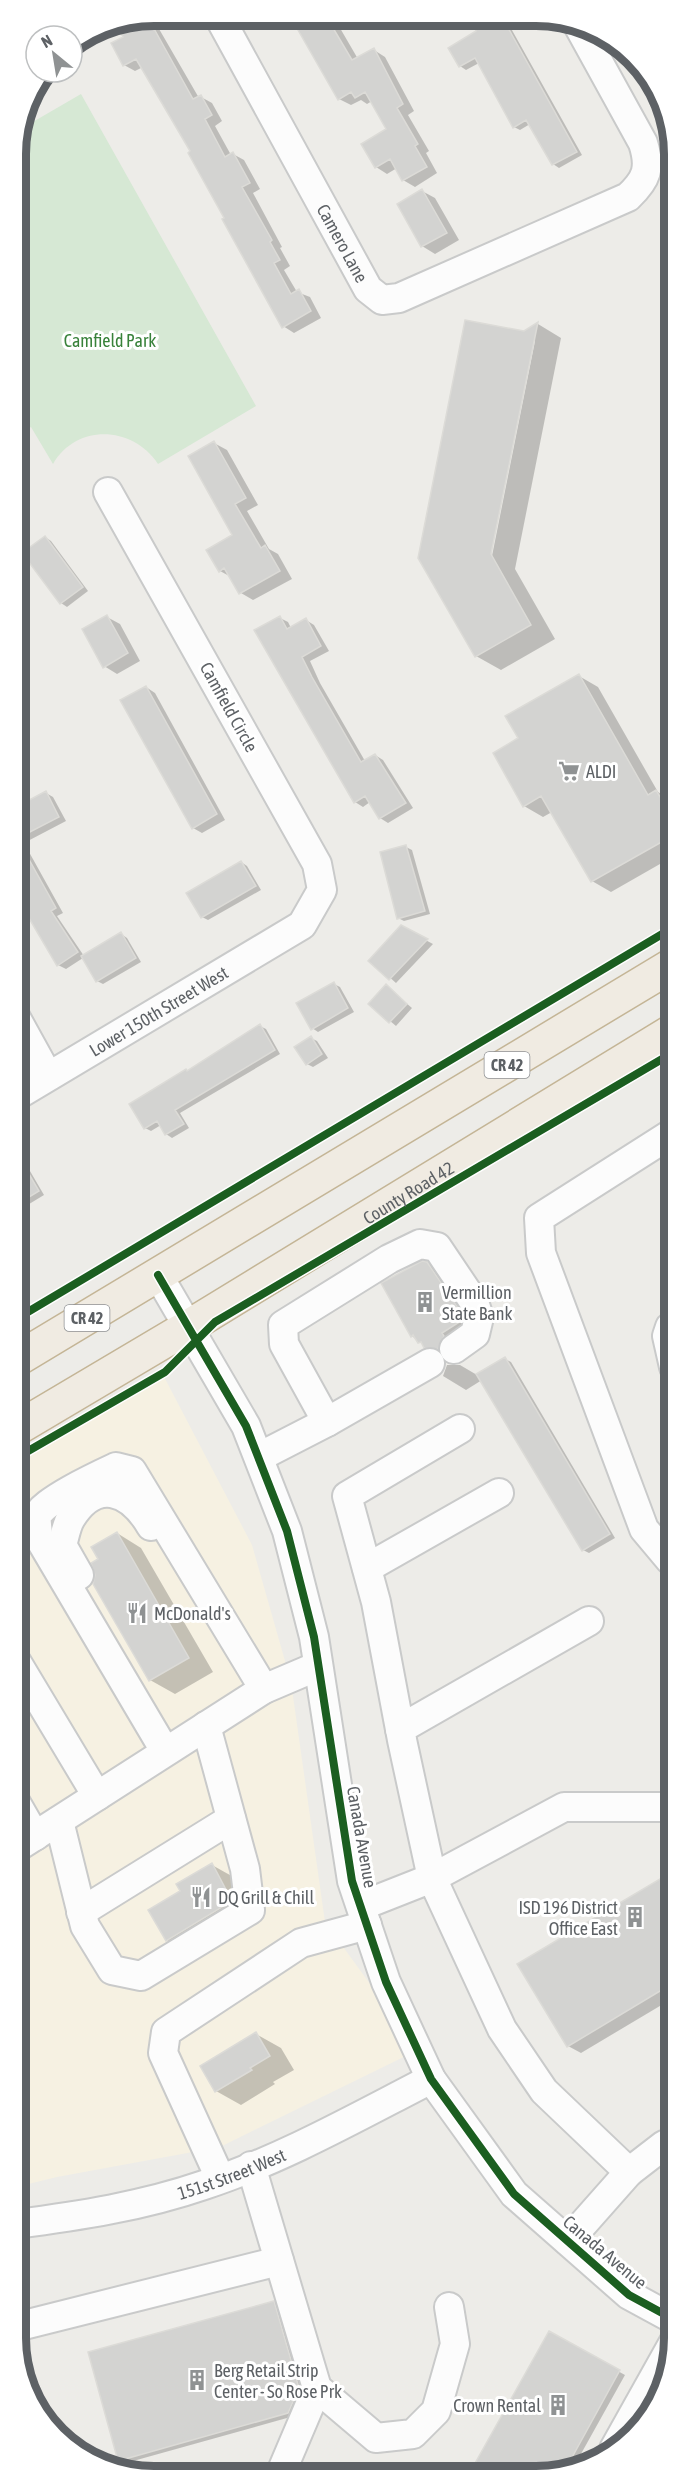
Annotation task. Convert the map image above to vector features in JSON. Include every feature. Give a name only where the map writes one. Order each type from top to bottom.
[{"type":"highway","name":"CR 42","points":[[26,1354],[664,970]]},
{"type":"highway","name":"County Road 42","points":[[26,1423],[188,1327],[664,1035]]},
{"type":"street","name":"Camero Lane","points":[[224,26],[368,289],[382,300],[399,298],[628,197],[639,187],[646,173],[648,158],[643,143],[583,34]]},
{"type":"street","name":"Camfield Circle","points":[[108,492],[317,864],[322,890],[302,925]]},
{"type":"street","name":"Lower 150th Street West","points":[[26,1090],[302,925]]},
{"type":"street","points":[[26,1036],[48,1076]]},
{"type":"street","points":[[664,1138],[538,1218],[541,1253],[644,1529],[664,1553]]},
{"type":"street","points":[[327,1422],[284,1344],[283,1325],[379,1265],[420,1244],[437,1247],[474,1302],[479,1317],[475,1334],[454,1349]]},
{"type":"street","name":"Canada Avenue","points":[[158,1275],[246,1426],[287,1531],[314,1637],[352,1881],[386,1982],[431,2079],[514,2194],[629,2295],[664,2314]]},
{"type":"street","points":[[259,1457],[327,1422],[430,1363]]},
{"type":"street","points":[[460,1429],[347,1496],[376,1602],[432,1878],[502,2029],[544,2091],[629,2172]]},
{"type":"street","points":[[165,1751],[38,1536],[37,1516],[43,1508],[83,1482],[116,1467],[132,1471],[264,1689]]},
{"type":"street","points":[[367,1568],[499,1493]]},
{"type":"street","points":[[400,1729],[589,1621]]},
{"type":"street","points":[[26,1842],[264,1689],[318,1666]]},
{"type":"street","points":[[26,1679],[97,1796]]},
{"type":"street","points":[[59,1821],[85,1926],[111,1970],[141,1976],[250,1910],[245,1869],[206,1726]]},
{"type":"street","points":[[220,2178],[164,2053],[166,2032],[301,1943],[364,1916],[564,1807],[664,1807]]},
{"type":"street","points":[[81,1912],[231,1819]]},
{"type":"street","name":"151st Street West","points":[[26,2223],[94,2214],[204,2186],[308,2142],[431,2079]]},
{"type":"street","points":[[568,2241],[629,2172],[664,2145]]},
{"type":"street","points":[[251,2166],[317,2388],[376,2438],[413,2434],[436,2410],[455,2344],[449,2307]]},
{"type":"street","points":[[26,2324],[279,2261]]},
{"type":"street","points":[[624,2431],[662,2363]]},
{"type":"street","points":[[284,2466],[317,2388]]},
{"type":"shaded area","points":[[161,1371],[252,1545],[291,1682],[325,1922],[418,2050],[220,2147],[26,2185],[26,1453]]},
{"type":"green space","name":"Camfield Park","points":[[81,94],[256,406],[158,464],[147,451],[134,442],[120,436],[105,434],[76,441],[63,451],[53,464],[31,427],[26,430],[26,145],[29,124]]},
{"type":"building","points":[[153,26],[193,99],[201,95],[212,115],[205,119],[225,157],[233,152],[250,183],[242,187],[272,240],[270,242],[280,260],[274,263],[291,294],[299,289],[311,311],[282,328],[222,219],[224,218],[188,153],[190,151],[136,59],[123,66],[111,43],[123,37],[119,30]]},
{"type":"building","points":[[296,26],[332,26],[352,60],[374,48],[403,104],[397,108],[418,144],[415,146],[427,167],[402,181],[390,159],[375,168],[361,144],[386,129],[365,92],[355,98],[351,92],[338,100]]},
{"type":"building","points":[[473,26],[507,26],[577,152],[552,165],[526,120],[513,128],[475,58],[459,67],[448,48],[476,31]]},
{"type":"building","points":[[422,189],[447,233],[421,247],[397,204]]},
{"type":"building","points":[[465,320],[524,331],[538,322],[491,554],[531,625],[475,657],[418,558]]},
{"type":"building","points":[[214,441],[246,498],[235,504],[261,548],[265,545],[280,571],[239,594],[224,568],[219,572],[206,550],[232,535],[188,456]]},
{"type":"building","points":[[45,536],[83,587],[60,604],[26,558],[26,550]]},
{"type":"building","points":[[107,615],[128,653],[103,668],[82,629]]},
{"type":"building","points":[[280,616],[287,629],[306,618],[321,646],[302,657],[312,677],[361,762],[375,754],[406,803],[379,819],[365,796],[354,803],[254,630]]},
{"type":"building","name":"ALDI","points":[[579,674],[648,795],[656,790],[664,803],[664,841],[591,882],[541,796],[523,807],[493,753],[518,738],[505,716]]},
{"type":"building","points":[[146,686],[217,814],[192,829],[120,700]]},
{"type":"building","points":[[46,791],[59,817],[28,833],[26,802]]},
{"type":"building","points":[[406,845],[425,911],[397,919],[380,852]]},
{"type":"building","points":[[26,854],[56,908],[51,911],[78,952],[57,966],[26,913]]},
{"type":"building","points":[[241,861],[256,886],[201,918],[186,893]]},
{"type":"building","points":[[401,925],[428,939],[389,980],[368,961]]},
{"type":"building","points":[[121,932],[136,958],[96,982],[81,956]]},
{"type":"building","points":[[334,982],[348,1008],[311,1030],[296,1003]]},
{"type":"building","points":[[386,984],[407,1004],[389,1023],[368,1004]]},
{"type":"building","points":[[260,1024],[275,1050],[175,1110],[184,1124],[165,1135],[157,1121],[144,1129],[129,1104],[186,1069],[187,1071]]},
{"type":"building","points":[[311,1036],[322,1054],[306,1065],[294,1047]]},
{"type":"building","points":[[26,1169],[39,1191],[26,1199]]},
{"type":"building","name":"Vermillion State Bank","points":[[422,1261],[427,1262],[459,1309],[462,1318],[442,1333],[444,1336],[438,1349],[424,1348],[413,1335],[411,1337],[381,1283]]},
{"type":"building","points":[[505,1357],[610,1534],[582,1551],[476,1374]]},
{"type":"building","name":"McDonald's","points":[[117,1532],[189,1658],[149,1681],[93,1584],[95,1575],[91,1563],[98,1559],[91,1547]]},
{"type":"building","name":"DQ Grill & Chill","points":[[212,1863],[232,1901],[166,1941],[148,1910],[180,1891],[176,1884]]},
{"type":"building","name":"ISD 196 District Office East","points":[[664,1877],[664,1989],[567,2047],[517,1964]]},
{"type":"building","points":[[256,2032],[270,2056],[250,2068],[252,2070],[215,2092],[200,2066]]},
{"type":"building","name":"Berg Retail Strip Center - So Rose Prk","points":[[274,2301],[299,2388],[288,2413],[119,2461],[88,2352]]},
{"type":"building","name":"Crown Rental","points":[[549,2331],[620,2370],[570,2461],[537,2466],[473,2466]]},
{"type":"cycle path","points":[[26,1313],[664,933]]},
{"type":"cycle path","points":[[26,1452],[165,1372],[215,1322],[664,1058]]},
{"type":"cycle path","points":[[158,1275],[246,1426],[287,1531],[314,1637],[352,1881],[386,1982],[431,2079],[514,2194],[629,2295],[664,2314]]},
{"type":"place","name":"ALDI","points":[[569,771]]},
{"type":"place","name":"Vermillion State Bank","points":[[425,1302]]},
{"type":"place","name":"McDonald's","points":[[137,1613]]},
{"type":"place","name":"DQ Grill & Chill","points":[[201,1897]]},
{"type":"place","name":"ISD 196 District Office East","points":[[635,1917]]},
{"type":"place","name":"Berg Retail Strip Center - So Rose Prk","points":[[197,2380]]},
{"type":"place","name":"Crown Rental","points":[[558,2405]]}]
